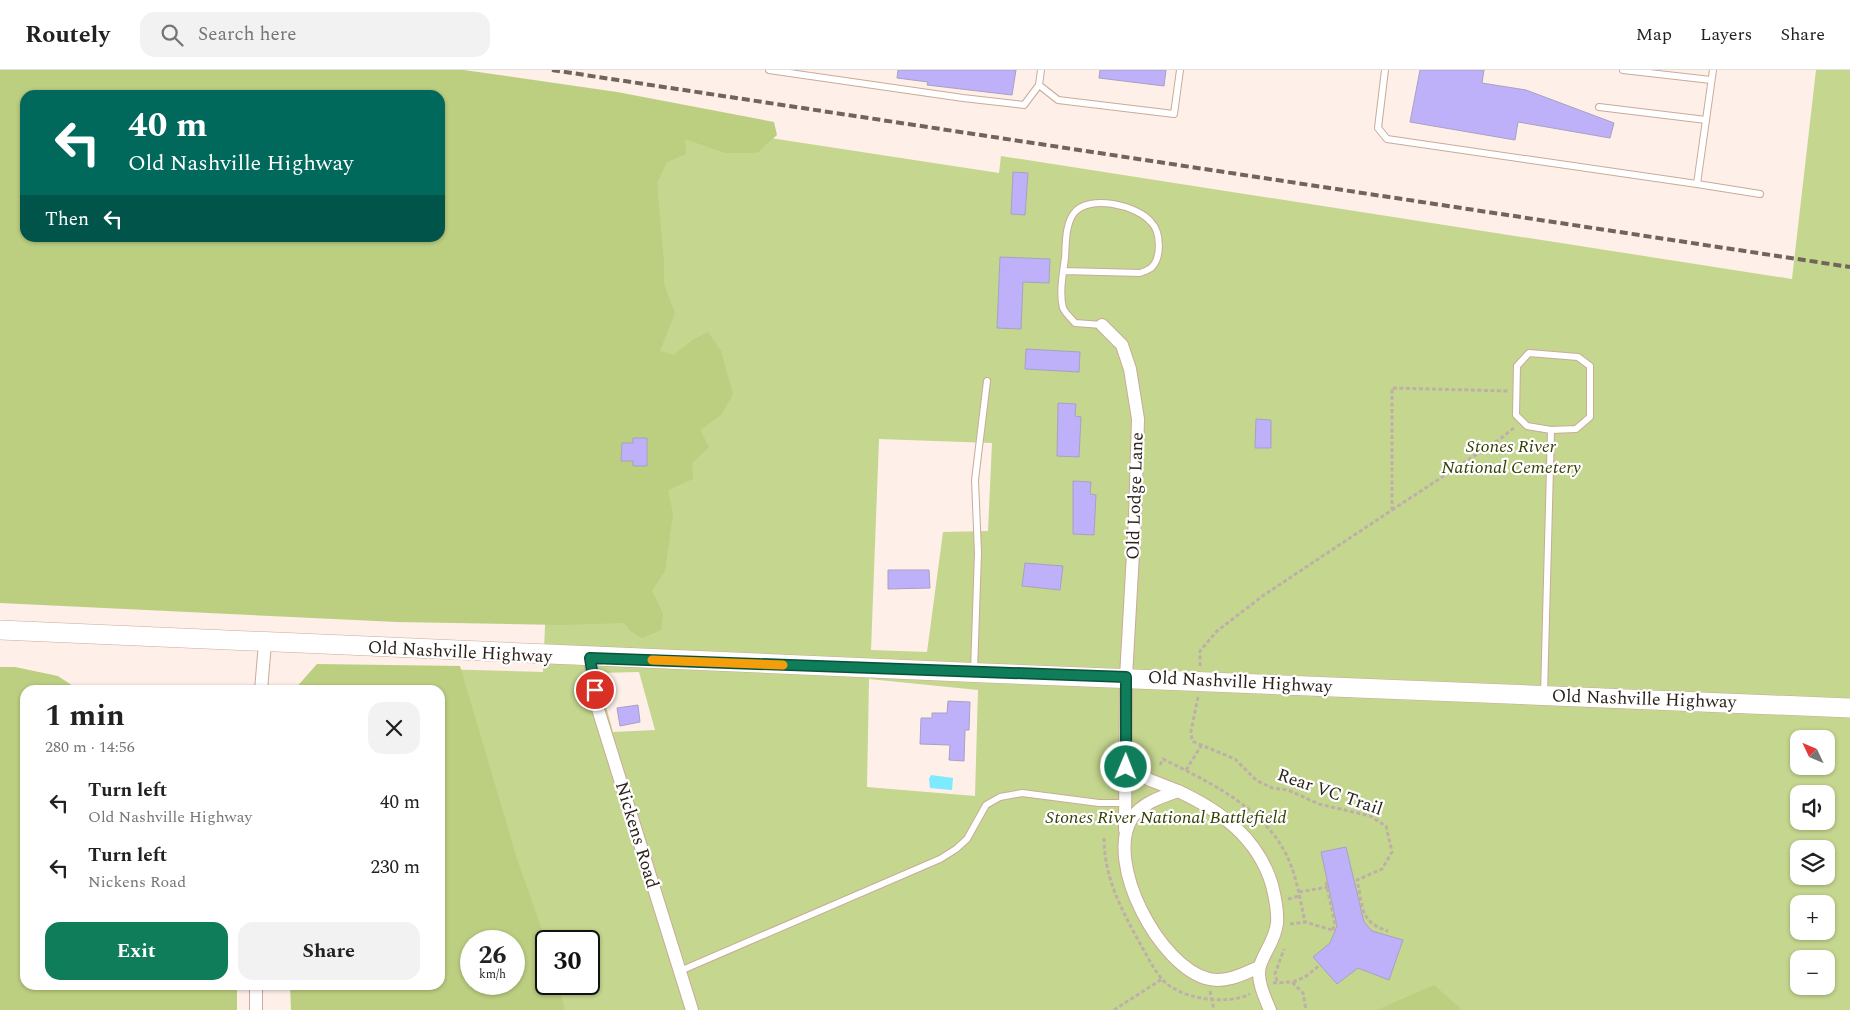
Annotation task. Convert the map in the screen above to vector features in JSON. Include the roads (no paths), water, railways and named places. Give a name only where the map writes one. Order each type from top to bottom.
[{"type":"main road","name":"Old Nashville Highway","points":[[0,630],[590,658],[1126,677],[1850,708]]},
{"type":"street","name":"Old Lodge Lane","points":[[1102,325],[1122,345],[1130,369],[1138,419],[1135,518],[1126,677],[1126,803],[1124,836]]},
{"type":"street","points":[[261,685],[265,643]]},
{"type":"street","name":"Nickens Road","points":[[590,658],[597,706],[692,1010]]},
{"type":"street","points":[[1126,767],[1216,811],[1238,828],[1257,851],[1276,900],[1277,923],[1272,944],[1260,967],[1262,988],[1270,1010]]},
{"type":"street","points":[[1178,792],[1152,800],[1133,817],[1124,836],[1125,858],[1130,882],[1154,929],[1174,957],[1189,970],[1208,979],[1229,980],[1260,967]]},
{"type":"street","points":[[256,990],[256,1010]]},
{"type":"lane","points":[[769,70],[1024,105],[1040,85],[1041,70]]},
{"type":"lane","points":[[1040,85],[1058,100],[1174,114],[1180,70]]},
{"type":"lane","points":[[1385,70],[1378,128],[1387,139],[1760,194]]},
{"type":"lane","points":[[1623,70],[1711,80]]},
{"type":"lane","points":[[1697,184],[1713,70]]},
{"type":"lane","points":[[1599,107],[1706,120]]},
{"type":"lane","points":[[1064,271],[1140,273],[1151,268],[1158,255],[1159,247],[1157,234],[1152,222],[1132,208],[1094,203],[1082,206],[1074,214],[1068,227],[1064,271],[1063,309],[1075,323],[1102,325]]},
{"type":"lane","points":[[1530,354],[1578,357],[1590,366],[1590,417],[1576,429],[1552,430],[1526,426],[1516,415],[1517,366],[1530,354]]},
{"type":"lane","points":[[974,672],[978,553],[974,480],[987,381]]},
{"type":"lane","points":[[1544,695],[1552,430]]},
{"type":"lane","points":[[680,971],[940,860],[967,839],[986,805],[1000,797],[1022,793],[1099,803],[1126,803]]},
{"type":"water","points":[[931,775],[953,778],[952,790],[930,788],[929,779]]},
{"type":"railway","points":[[552,70],[1850,267]]},
{"type":"park label","name":"Stones River National Cemetery","points":[[1511,456]]},
{"type":"park label","name":"Stones River National Battlefield","points":[[1166,817]]}]
